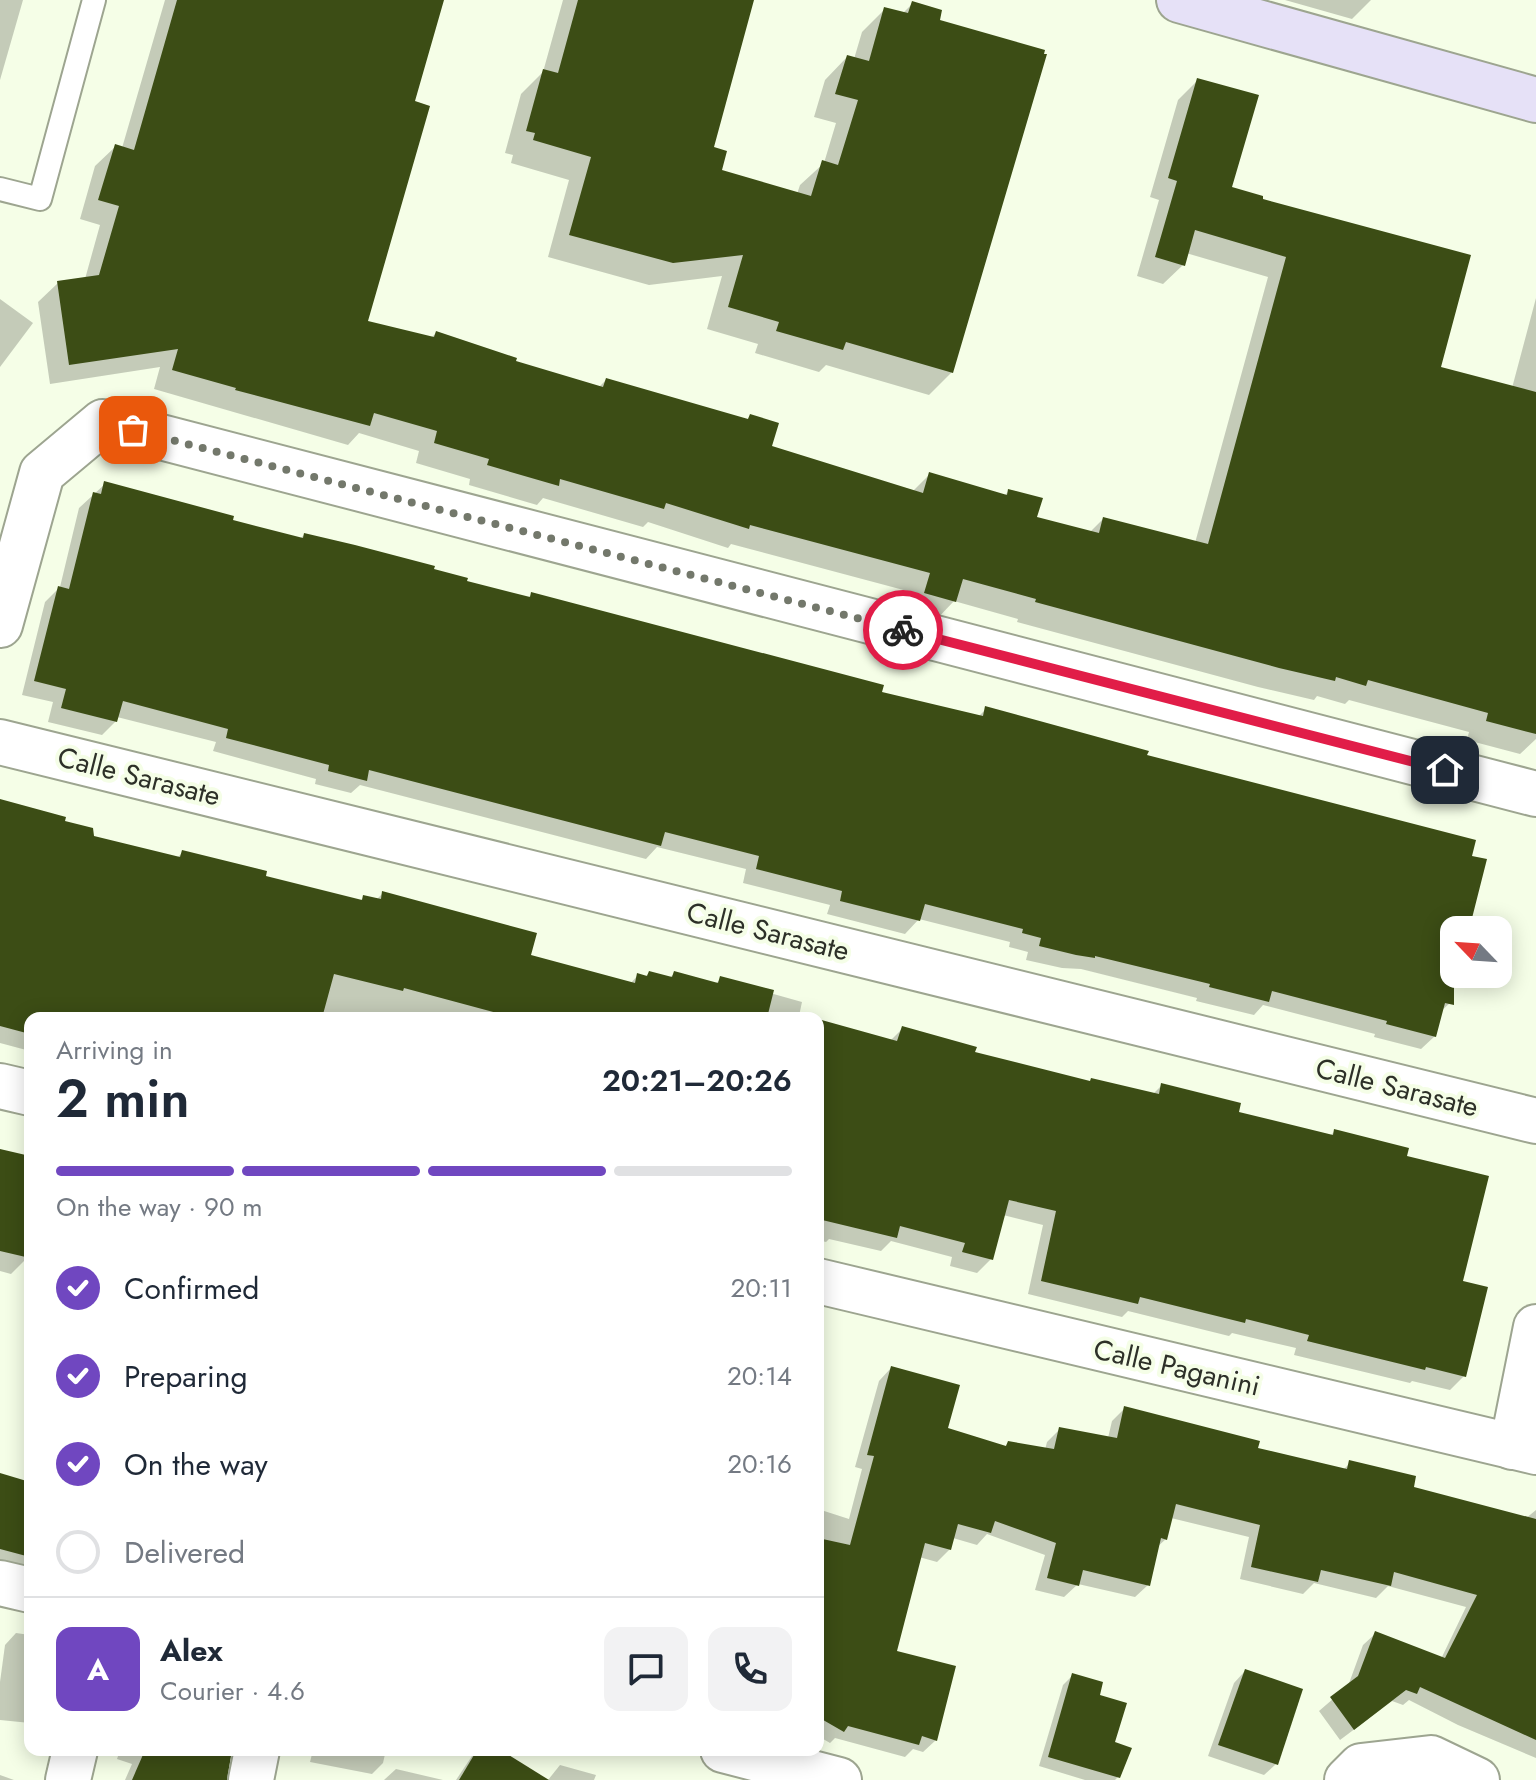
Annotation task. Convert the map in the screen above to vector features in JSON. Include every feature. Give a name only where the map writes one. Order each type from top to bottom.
[{"type":"street","points":[[1179,0],[1536,100]]},
{"type":"street","points":[[0,625],[42,473],[103,422],[1536,794]]},
{"type":"street","name":"Calle Sarasate","points":[[0,742],[1536,1121]]},
{"type":"street","points":[[0,1086],[24,1092]]},
{"type":"street","name":"Calle Paganini","points":[[824,1282],[1524,1449]]},
{"type":"street","points":[[1524,1449],[1536,1327]]},
{"type":"street","points":[[0,1583],[24,1589]]},
{"type":"street","points":[[68,1780],[74,1756]]},
{"type":"street","points":[[251,1780],[256,1756]]},
{"type":"street","points":[[746,1756],[839,1780]]},
{"type":"street","points":[[1347,1780],[1361,1766],[1431,1758],[1477,1780]]},
{"type":"lane","points":[[0,189],[40,199],[94,0]]},
{"type":"building","points":[[177,0],[444,0],[415,101],[430,106],[368,321],[434,337],[436,331],[517,358],[516,361],[603,387],[606,378],[748,419],[750,414],[779,423],[772,446],[923,493],[929,472],[1007,495],[1008,489],[1043,498],[1037,517],[1099,533],[1103,517],[1208,544],[1286,257],[1195,230],[1185,266],[1155,257],[1177,181],[1168,178],[1197,78],[1259,95],[1232,187],[1263,196],[1263,199],[1471,255],[1441,367],[1536,392],[1536,734],[1486,721],[1488,713],[1368,680],[1366,686],[1336,677],[1335,681],[1279,668],[1035,602],[1036,599],[963,579],[956,602],[924,593],[930,573],[750,525],[749,529],[666,503],[664,509],[560,479],[559,486],[487,465],[489,459],[434,443],[437,431],[374,413],[370,426],[172,370],[178,349],[69,365],[57,281],[99,275],[119,206],[98,200],[115,144],[134,150]]},
{"type":"building","points":[[578,0],[754,0],[714,147],[727,151],[722,170],[811,196],[822,160],[838,165],[858,100],[835,94],[847,55],[869,61],[884,7],[908,13],[912,1],[942,10],[940,20],[1045,50],[1044,54],[1047,54],[953,373],[846,342],[843,350],[776,331],[779,322],[728,307],[743,255],[673,263],[569,235],[591,157],[533,140],[535,133],[526,131],[543,69],[558,73]]},
{"type":"building","points":[[104,481],[234,516],[233,520],[303,538],[304,533],[355,545],[435,566],[434,569],[468,578],[467,581],[530,597],[531,592],[884,685],[882,692],[983,716],[985,706],[1149,751],[1147,755],[1476,840],[1472,856],[1487,859],[1473,916],[1440,916],[1440,988],[1454,988],[1454,1005],[1445,1003],[1436,1037],[1272,991],[1269,1002],[1095,956],[1039,946],[1041,938],[1022,933],[1023,929],[925,904],[920,921],[840,901],[842,891],[756,869],[759,856],[665,832],[661,846],[369,770],[367,781],[328,771],[329,765],[226,738],[228,729],[123,701],[117,722],[61,708],[66,689],[34,681],[58,586],[69,589],[93,492],[101,494]]},
{"type":"building","points":[[0,799],[66,817],[65,821],[93,828],[94,836],[180,857],[182,850],[267,871],[266,876],[362,900],[363,895],[381,899],[382,891],[537,933],[531,955],[635,983],[637,973],[647,976],[649,971],[672,977],[674,971],[718,983],[720,976],[774,990],[768,1012],[494,1012],[404,988],[403,991],[334,974],[324,1012],[24,1012],[24,1032],[0,1026]]},
{"type":"building","points":[[824,1021],[897,1041],[902,1026],[977,1047],[975,1052],[1090,1081],[1091,1078],[1159,1094],[1161,1083],[1241,1103],[1239,1112],[1333,1135],[1334,1129],[1409,1148],[1407,1156],[1489,1176],[1463,1281],[1488,1287],[1466,1377],[1307,1341],[1309,1335],[1246,1319],[1245,1323],[1140,1297],[1138,1304],[1041,1281],[1056,1211],[1009,1200],[993,1260],[962,1252],[965,1243],[900,1226],[897,1238],[824,1220]]},
{"type":"building","points":[[0,1149],[24,1155],[24,1257],[0,1251]]},
{"type":"building","points":[[891,1366],[960,1385],[948,1428],[1006,1446],[1008,1441],[1054,1449],[1059,1427],[1117,1438],[1124,1406],[1260,1441],[1258,1448],[1347,1469],[1349,1460],[1416,1476],[1414,1487],[1536,1519],[1536,1740],[1420,1687],[1417,1694],[1406,1690],[1354,1730],[1330,1697],[1358,1676],[1375,1631],[1445,1658],[1477,1595],[1394,1572],[1391,1586],[1321,1570],[1318,1582],[1251,1567],[1260,1525],[1176,1504],[1167,1540],[1161,1538],[1150,1586],[1083,1570],[1079,1586],[1047,1578],[1056,1543],[995,1521],[991,1533],[958,1524],[951,1550],[925,1543],[897,1651],[956,1666],[937,1741],[922,1736],[919,1745],[848,1726],[844,1732],[824,1720],[824,1539],[850,1545],[874,1456],[867,1455]]},
{"type":"building","points":[[0,1473],[24,1480],[24,1555],[0,1549]]},
{"type":"building","points":[[1245,1669],[1303,1689],[1278,1765],[1218,1745]]},
{"type":"building","points":[[1072,1673],[1103,1682],[1100,1695],[1127,1703],[1115,1742],[1132,1748],[1120,1778],[1048,1757]]},
{"type":"building","points":[[142,1756],[231,1756],[227,1780],[132,1780]]},
{"type":"building","points":[[473,1756],[511,1756],[549,1780],[459,1780]]},
{"type":"way so far","points":[[133,430],[903,630]]},
{"type":"route","points":[[903,630],[1445,770]]}]
